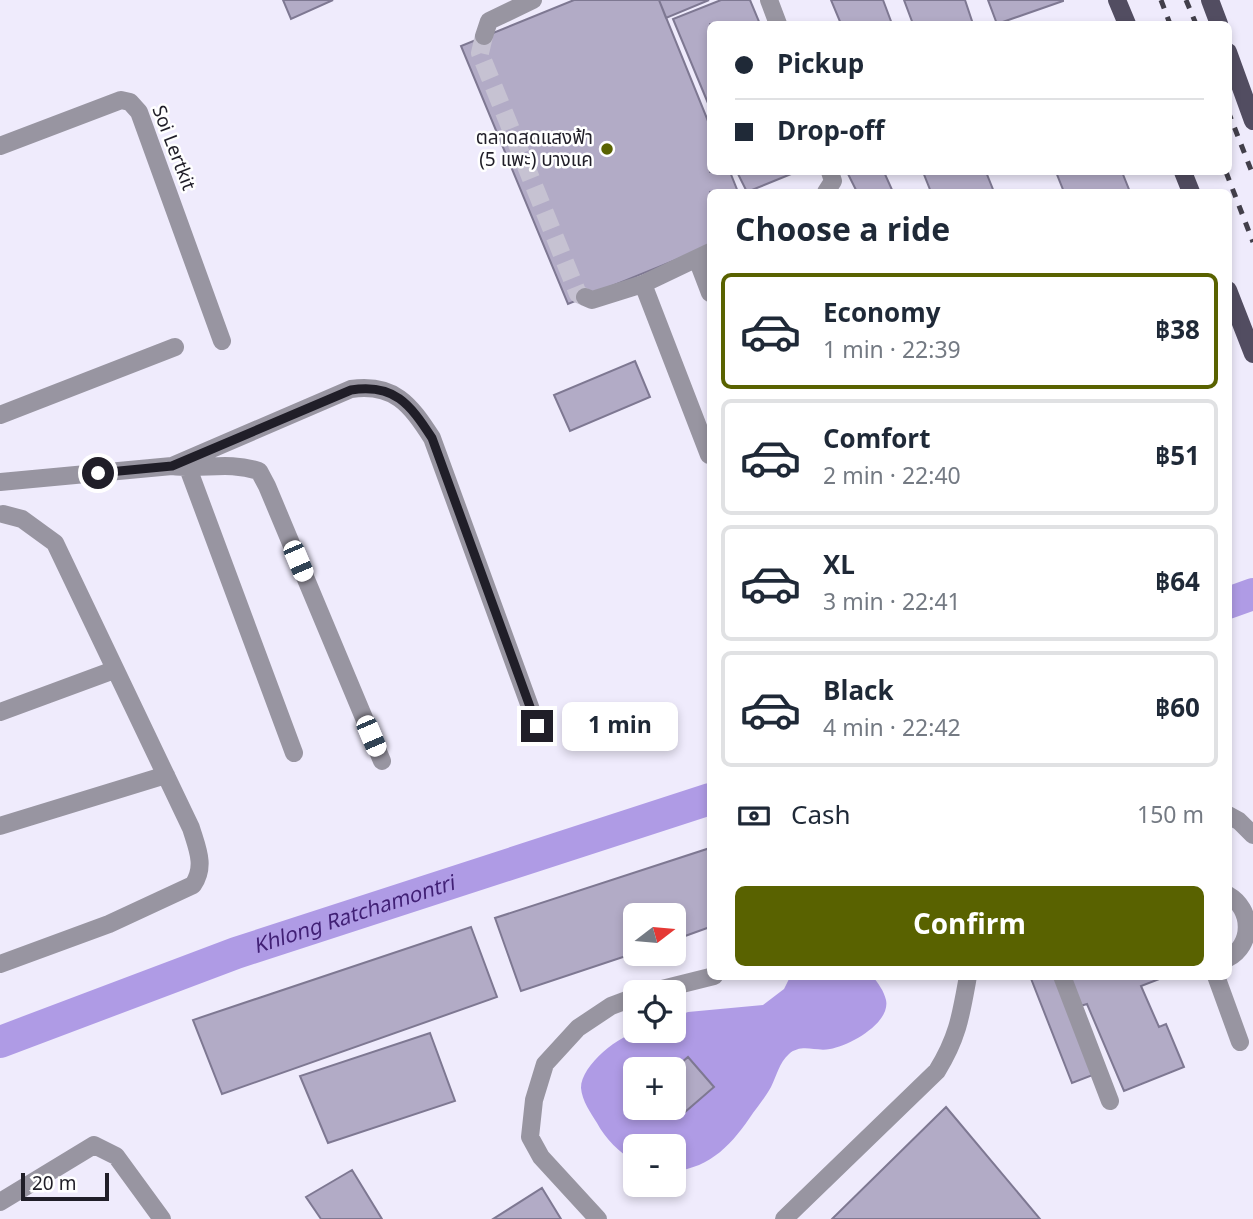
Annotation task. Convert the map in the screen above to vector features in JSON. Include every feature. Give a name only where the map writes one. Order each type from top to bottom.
[{"type":"main road","points":[[1117,0],[1126,21]]},
{"type":"main road","points":[[1210,0],[1218,21]]},
{"type":"main road","points":[[1232,63],[1253,121]]},
{"type":"main road","points":[[1232,300],[1253,354]]},
{"type":"street","points":[[484,36],[489,21],[533,0]]},
{"type":"street","points":[[769,0],[777,21]]},
{"type":"street","name":"Soi Lertkit","points":[[0,146],[121,100],[134,104],[222,341]]},
{"type":"street","points":[[585,297],[592,300],[643,284],[704,256],[707,274]]},
{"type":"street","points":[[643,284],[707,451]]},
{"type":"street","points":[[0,415],[175,347]]},
{"type":"street","points":[[180,467],[351,390],[369,387],[390,391],[414,411],[432,438],[537,726]]},
{"type":"street","points":[[0,482],[180,467],[239,465],[259,471],[382,761]]},
{"type":"street","points":[[180,467],[294,753]]},
{"type":"street","points":[[0,964],[109,924],[193,884],[199,875],[200,861],[191,828],[55,543],[22,519],[1,510]]},
{"type":"street","points":[[0,712],[114,670]]},
{"type":"street","points":[[0,826],[166,775]]},
{"type":"street","points":[[1232,817],[1253,835]]},
{"type":"street","points":[[1232,898],[1245,908],[1251,917],[1247,941],[1232,956]]},
{"type":"street","points":[[686,983],[707,978]]},
{"type":"street","points":[[784,1219],[937,1071],[951,1048],[961,1017],[967,980]]},
{"type":"street","points":[[1064,980],[1110,1101]]},
{"type":"street","points":[[1217,980],[1240,1042]]},
{"type":"street","points":[[598,1219],[541,1157],[530,1137],[534,1100],[545,1064],[578,1028],[611,1006],[623,1002]]},
{"type":"street","points":[[0,1202],[94,1145],[116,1156],[162,1219]]},
{"type":"shaded area","points":[[788,980],[875,980],[886,1000],[882,1017],[857,1038],[830,1049],[804,1048],[789,1054],[780,1065],[767,1094],[729,1144],[710,1159],[686,1169],[686,1134],[623,1134],[623,1153],[600,1129],[587,1107],[581,1088],[587,1070],[594,1061],[623,1038],[623,1043],[686,1043],[688,1012],[763,1005],[784,989]]},
{"type":"building","points":[[283,0],[333,0],[291,19]]},
{"type":"building","name":"ตลาดสดแสงฟ้า (5 แพะ) บางแค","points":[[574,0],[659,0],[707,119],[707,175],[731,175],[737,189],[707,189],[707,247],[568,304],[461,46]]},
{"type":"building","points":[[659,0],[709,0],[666,18]]},
{"type":"building","points":[[721,0],[750,0],[759,21],[707,21],[707,101],[673,19]]},
{"type":"building","points":[[831,0],[883,0],[891,21],[840,21]]},
{"type":"building","points":[[904,0],[965,0],[972,21],[912,21]]},
{"type":"building","points":[[988,0],[1063,0],[1006,21],[996,21]]},
{"type":"building","points":[[738,175],[789,175],[754,189],[746,189]]},
{"type":"building","points":[[848,175],[885,175],[892,189],[856,189]]},
{"type":"building","points":[[924,175],[987,175],[993,189],[930,189]]},
{"type":"building","points":[[1057,175],[1123,175],[1129,189],[1063,189]]},
{"type":"building","points":[[635,361],[650,397],[570,431],[554,395]]},
{"type":"building","points":[[707,849],[707,928],[686,936],[686,903],[623,903],[623,957],[521,991],[495,918]]},
{"type":"building","points":[[471,927],[497,997],[222,1094],[193,1020]]},
{"type":"building","points":[[1032,980],[1062,980],[1098,1073],[1072,1083]]},
{"type":"building","points":[[1066,980],[1157,980],[1141,986],[1159,1027],[1166,1024],[1184,1067],[1124,1091],[1087,1004],[1077,1007]]},
{"type":"building","points":[[430,1033],[455,1101],[328,1143],[300,1076]]},
{"type":"building","points":[[688,1057],[714,1087],[686,1111]]},
{"type":"building","points":[[946,1107],[1040,1219],[832,1219]]},
{"type":"building","points":[[352,1170],[382,1219],[321,1219],[306,1197]]},
{"type":"building","points":[[542,1188],[561,1219],[493,1219]]},
{"type":"waterway","name":"Khlong Ratchamontri","points":[[1232,602],[1253,594]]},
{"type":"waterway","name":"Khlong Ratchamontri","points":[[0,1042],[236,953],[707,800]]},
{"type":"tunnel","points":[[484,36],[480,53],[578,294],[585,297]]},
{"type":"railway","points":[[1161,0],[1169,21]]},
{"type":"railway","points":[[1186,0],[1195,21]]},
{"type":"railway","points":[[1232,121],[1253,175]]},
{"type":"railway","points":[[1227,175],[1253,242]]},
{"type":"place","name":"ตลาดสดแสงฟ้า (5 แพะ) บางแค","points":[[607,149]]},
{"type":"route","points":[[98,473],[172,466],[336,395],[369,387],[390,391],[414,411],[432,438],[537,726]]}]
